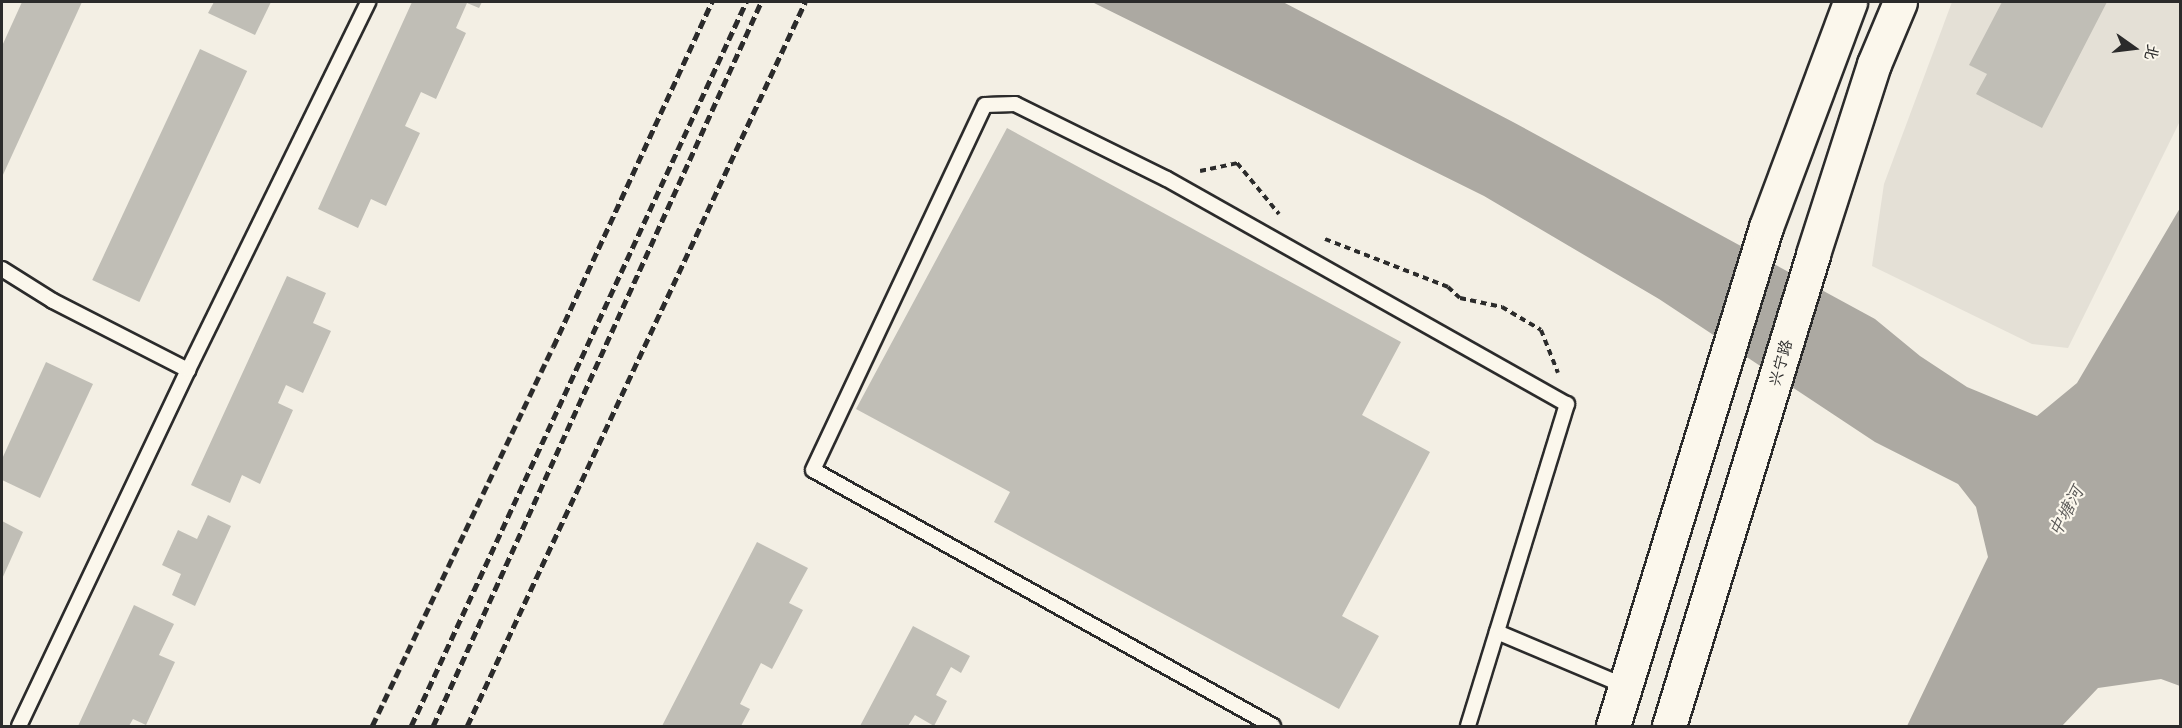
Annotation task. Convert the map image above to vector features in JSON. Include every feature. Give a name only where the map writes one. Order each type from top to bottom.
[{"type":"main road","points":[[1613,726],[1766,227],[1850,2]]},
{"type":"main road","name":"兴宁路","points":[[1670,726],[1813,254],[1874,64],[1900,2]]},
{"type":"lane","points":[[20,726],[188,370],[368,2]]},
{"type":"lane","points":[[1273,726],[813,470],[985,105],[1015,104],[1167,179],[1567,404],[1468,726]]},
{"type":"lane","points":[[2,269],[53,301],[188,370]]},
{"type":"lane","points":[[1497,632],[1626,686]]},
{"type":"path","points":[[1167,179],[1237,163],[1278,213],[1287,219]]},
{"type":"path","points":[[1317,236],[1448,287],[1460,298],[1502,307],[1541,330],[1567,404]]},
{"type":"shaded area","points":[[1952,2],[2180,2],[2180,121],[2068,348],[2032,344],[1872,266],[1884,184]]},
{"type":"water","name":"中塘河","points":[[1092,2],[1283,2],[1513,122],[1875,319],[1920,356],[1967,387],[2037,416],[2077,383],[2180,208],[2180,686],[2161,679],[2098,688],[2062,726],[1907,726],[1988,557],[1976,507],[1958,484],[1875,442],[1659,299],[1484,196]]},
{"type":"building","points":[[22,2],[82,2],[2,177],[2,46]]},
{"type":"building","points":[[214,2],[271,2],[255,35],[208,13]]},
{"type":"building","points":[[412,2],[482,2],[479,8],[467,3],[456,28],[466,33],[436,99],[421,92],[405,126],[420,133],[386,206],[371,199],[358,228],[318,209]]},
{"type":"building","points":[[2002,2],[2107,2],[2042,128],[1976,94],[1987,74],[1969,65]]},
{"type":"building","points":[[200,49],[247,71],[139,302],[92,280]]},
{"type":"building","points":[[1007,128],[1401,342],[1362,415],[1430,452],[1342,616],[1379,636],[1339,709],[994,522],[1010,492],[856,409]]},
{"type":"building","points":[[287,276],[326,293],[313,323],[331,331],[303,393],[286,385],[278,403],[293,410],[260,484],[242,475],[230,503],[191,485]]},
{"type":"building","points":[[46,362],[93,384],[40,498],[2,480],[2,459]]},
{"type":"building","points":[[208,515],[231,526],[195,606],[172,595],[181,574],[162,565],[178,530],[197,539]]},
{"type":"building","points":[[2,521],[23,532],[2,579]]},
{"type":"building","points":[[757,542],[808,568],[789,603],[803,610],[772,669],[761,663],[740,704],[750,709],[741,726],[662,726]]},
{"type":"building","points":[[134,605],[174,624],[159,655],[175,662],[146,725],[133,719],[129,726],[78,726]]},
{"type":"building","points":[[913,626],[970,656],[961,673],[951,667],[936,695],[947,701],[934,726],[915,715],[908,726],[860,726]]},
{"type":"railway","points":[[372,726],[553,347],[712,2]]},
{"type":"railway","points":[[411,726],[746,2]]},
{"type":"railway","points":[[433,726],[761,2]]},
{"type":"railway","points":[[467,726],[805,2]]}]
